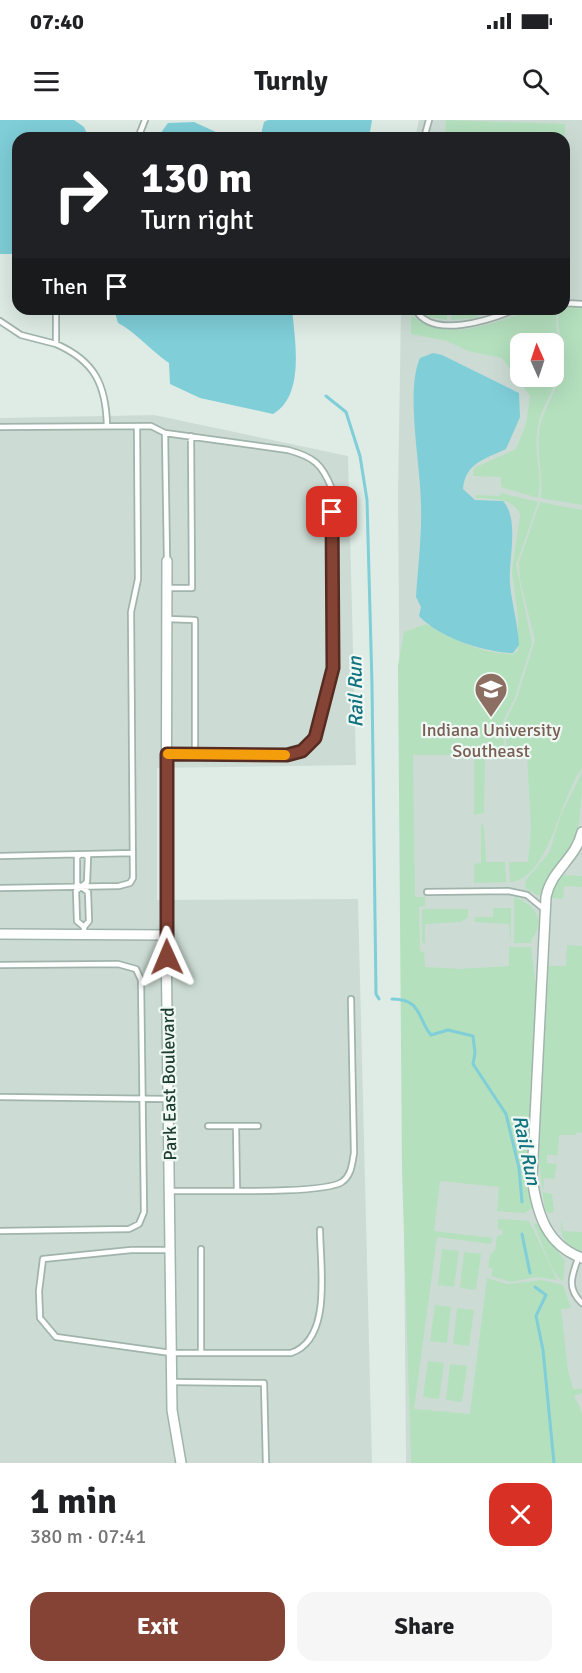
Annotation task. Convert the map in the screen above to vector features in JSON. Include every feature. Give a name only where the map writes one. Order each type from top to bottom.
[{"type":"street","name":"Park East Boulevard","points":[[167,561],[166,935],[170,1099],[171,1353],[173,1425],[181,1463]]},
{"type":"street","points":[[580,1257],[557,1244],[542,1224],[532,1178],[548,884],[555,873],[573,855],[582,832]]},
{"type":"street","points":[[0,934],[84,931],[166,935]]},
{"type":"lane","points":[[56,315],[56,344]]},
{"type":"lane","points":[[418,315],[428,323],[445,324],[467,324],[502,315]]},
{"type":"lane","points":[[0,321],[21,335],[56,344],[77,353],[89,364],[106,400],[107,426]]},
{"type":"lane","points":[[0,888],[82,887],[130,883],[133,853],[131,612],[138,579],[137,426]]},
{"type":"lane","points":[[0,427],[151,426],[165,433],[288,450],[307,455],[324,470],[332,489],[333,668],[315,738],[302,751],[287,755],[167,754]]},
{"type":"lane","points":[[165,433],[167,561]]},
{"type":"lane","points":[[167,588],[192,588],[190,436]]},
{"type":"lane","points":[[167,620],[195,620],[195,754]]},
{"type":"lane","points":[[0,856],[133,853]]},
{"type":"lane","points":[[83,854],[77,857],[76,884],[82,887],[87,892],[89,921],[84,931],[77,921],[76,891],[82,887],[87,882],[88,857],[83,854]]},
{"type":"lane","points":[[428,892],[508,891],[526,895],[545,910]]},
{"type":"lane","points":[[0,965],[118,964],[136,969],[141,980],[144,1212],[139,1224],[129,1229],[0,1231]]},
{"type":"lane","points":[[171,1191],[326,1188],[342,1182],[350,1174],[354,1153],[351,999]]},
{"type":"lane","points":[[0,1097],[170,1099]]},
{"type":"lane","points":[[208,1126],[258,1126]]},
{"type":"lane","points":[[236,1126],[237,1190]]},
{"type":"lane","points":[[171,1250],[131,1250],[44,1259],[39,1291],[40,1318],[56,1337],[171,1353],[291,1353],[306,1345],[319,1322],[321,1308],[320,1230]]},
{"type":"lane","points":[[201,1249],[201,1353]]},
{"type":"lane","points":[[580,1257],[571,1285],[573,1294],[582,1303]]},
{"type":"lane","points":[[172,1383],[264,1383],[266,1463]]},
{"type":"shaded area","name":"Indiana University Southeast","points":[[419,120],[582,120],[582,1463],[406,1463],[398,496],[401,315],[570,315],[570,132],[416,132]]},
{"type":"shaded area","points":[[154,415],[348,456],[356,765],[157,768],[157,900],[358,899],[372,1463],[0,1463],[0,418]]},
{"type":"green space","points":[[446,120],[565,124],[565,132],[445,132]]},
{"type":"green space","points":[[570,307],[582,308],[582,505],[541,498],[539,433],[543,416],[556,387],[564,387],[564,333],[560,333],[558,315],[570,315]]},
{"type":"green space","points":[[411,315],[425,324],[440,329],[472,328],[517,315],[556,315],[557,333],[510,333],[510,369],[502,358],[468,351],[447,341],[411,334]]},
{"type":"green space","points":[[426,315],[447,315],[447,320]]},
{"type":"green space","points":[[452,315],[477,315],[477,318],[451,320]]},
{"type":"green space","points":[[523,387],[553,387],[538,424],[536,441],[540,481],[538,498],[501,487],[501,477],[473,476],[474,468],[516,449],[526,424],[530,396]]},
{"type":"green space","points":[[501,493],[538,502],[516,565],[532,643],[514,700],[503,721],[504,749],[472,751],[471,755],[413,755],[415,897],[425,897],[425,906],[419,907],[420,951],[424,952],[425,967],[461,969],[509,966],[509,947],[531,947],[536,988],[528,1175],[533,1208],[524,1213],[497,1211],[499,1187],[440,1181],[434,1231],[493,1238],[491,1244],[437,1237],[414,1409],[470,1414],[487,1278],[507,1284],[542,1280],[563,1285],[571,1308],[561,1309],[568,1371],[573,1389],[582,1389],[582,1393],[574,1396],[582,1413],[582,1463],[411,1463],[402,1170],[398,666],[404,632],[426,624],[479,648],[513,654],[518,651],[518,617],[512,571],[520,515],[513,505],[507,502],[475,498],[476,495],[500,496]]},
{"type":"green space","points":[[540,502],[582,510],[582,768],[574,781],[545,852],[535,867],[524,877],[510,882],[509,862],[528,862],[531,827],[527,755],[508,754],[504,724],[517,698],[535,640],[520,580],[519,562]]},
{"type":"green space","points":[[474,754],[505,754],[485,755],[484,813],[474,815]]},
{"type":"green space","points":[[582,772],[580,812],[574,842],[567,855],[546,880],[541,895],[537,895],[525,888],[526,880],[549,853],[561,815]]},
{"type":"green space","points":[[481,822],[484,827],[486,862],[505,862],[506,882],[474,883],[474,864],[481,863]]},
{"type":"green space","points":[[560,875],[582,876],[582,887],[564,886],[563,899],[550,898]]},
{"type":"green space","points":[[514,897],[529,905],[538,918],[539,924],[531,943],[514,943]]},
{"type":"green space","points":[[493,908],[511,908],[511,943],[509,924],[475,922],[475,917],[493,917]]},
{"type":"green space","points":[[422,909],[468,909],[468,918],[460,922],[425,924],[425,943],[422,943]]},
{"type":"green space","points":[[567,945],[582,946],[582,1133],[559,1135],[558,1155],[547,1155],[547,1163],[557,1164],[554,1179],[544,1178],[543,1192],[552,1194],[554,1211],[550,1213],[545,1211],[539,1161],[548,966],[566,966]]},
{"type":"green space","points":[[498,1219],[529,1221],[557,1280],[536,1277],[511,1282],[491,1276],[493,1269],[488,1267],[490,1255],[495,1250],[497,1236],[502,1235],[503,1230],[498,1229]]},
{"type":"green space","points":[[561,1220],[563,1231],[582,1232],[582,1255],[565,1241],[562,1232]]},
{"type":"green space","points":[[533,1223],[538,1225],[565,1261],[563,1282],[549,1262]]},
{"type":"green space","points":[[442,1249],[459,1251],[454,1287],[438,1285]]},
{"type":"green space","points":[[464,1252],[481,1254],[476,1290],[460,1288]]},
{"type":"green space","points":[[435,1305],[451,1307],[447,1343],[430,1341]]},
{"type":"green space","points":[[457,1308],[474,1310],[469,1346],[453,1344]]},
{"type":"green space","points":[[428,1361],[444,1363],[439,1399],[423,1397]]},
{"type":"green space","points":[[450,1364],[467,1366],[462,1402],[446,1400]]},
{"type":"water","points":[[0,120],[74,120],[84,127],[86,132],[12,132],[12,253],[0,254]]},
{"type":"water","points":[[268,120],[372,120],[370,132],[262,132],[264,122]]},
{"type":"water","points":[[194,122],[216,132],[161,132],[168,123]]},
{"type":"water","points":[[116,315],[293,315],[296,367],[290,394],[283,406],[273,414],[200,398],[170,384],[169,363],[118,323]]},
{"type":"water","points":[[433,353],[442,355],[519,393],[520,417],[506,449],[477,463],[468,473],[463,489],[475,500],[503,501],[508,509],[512,529],[510,584],[519,645],[513,653],[476,647],[450,637],[419,616],[421,607],[416,597],[421,505],[414,390],[420,358]]},
{"type":"waterway","name":"Rail Run","points":[[326,396],[346,412],[360,456],[367,500],[376,994],[379,999]]},
{"type":"waterway","name":"Rail Run","points":[[392,999],[409,1002],[414,1006],[431,1035],[448,1030],[473,1036],[475,1053],[473,1064],[506,1114],[519,1168],[522,1202]]},
{"type":"waterway","name":"Rail Run","points":[[522,1234],[530,1273]]},
{"type":"waterway","name":"Rail Run","points":[[535,1287],[546,1295],[536,1316],[543,1350],[554,1463]]},
{"type":"slow traffic","points":[[168,754],[285,755]]},
{"type":"place","name":"Indiana University Southeast","points":[[491,718]]},
{"type":"route","points":[[167,957],[167,754],[287,755],[302,751],[315,738],[333,668],[332,512]]}]
